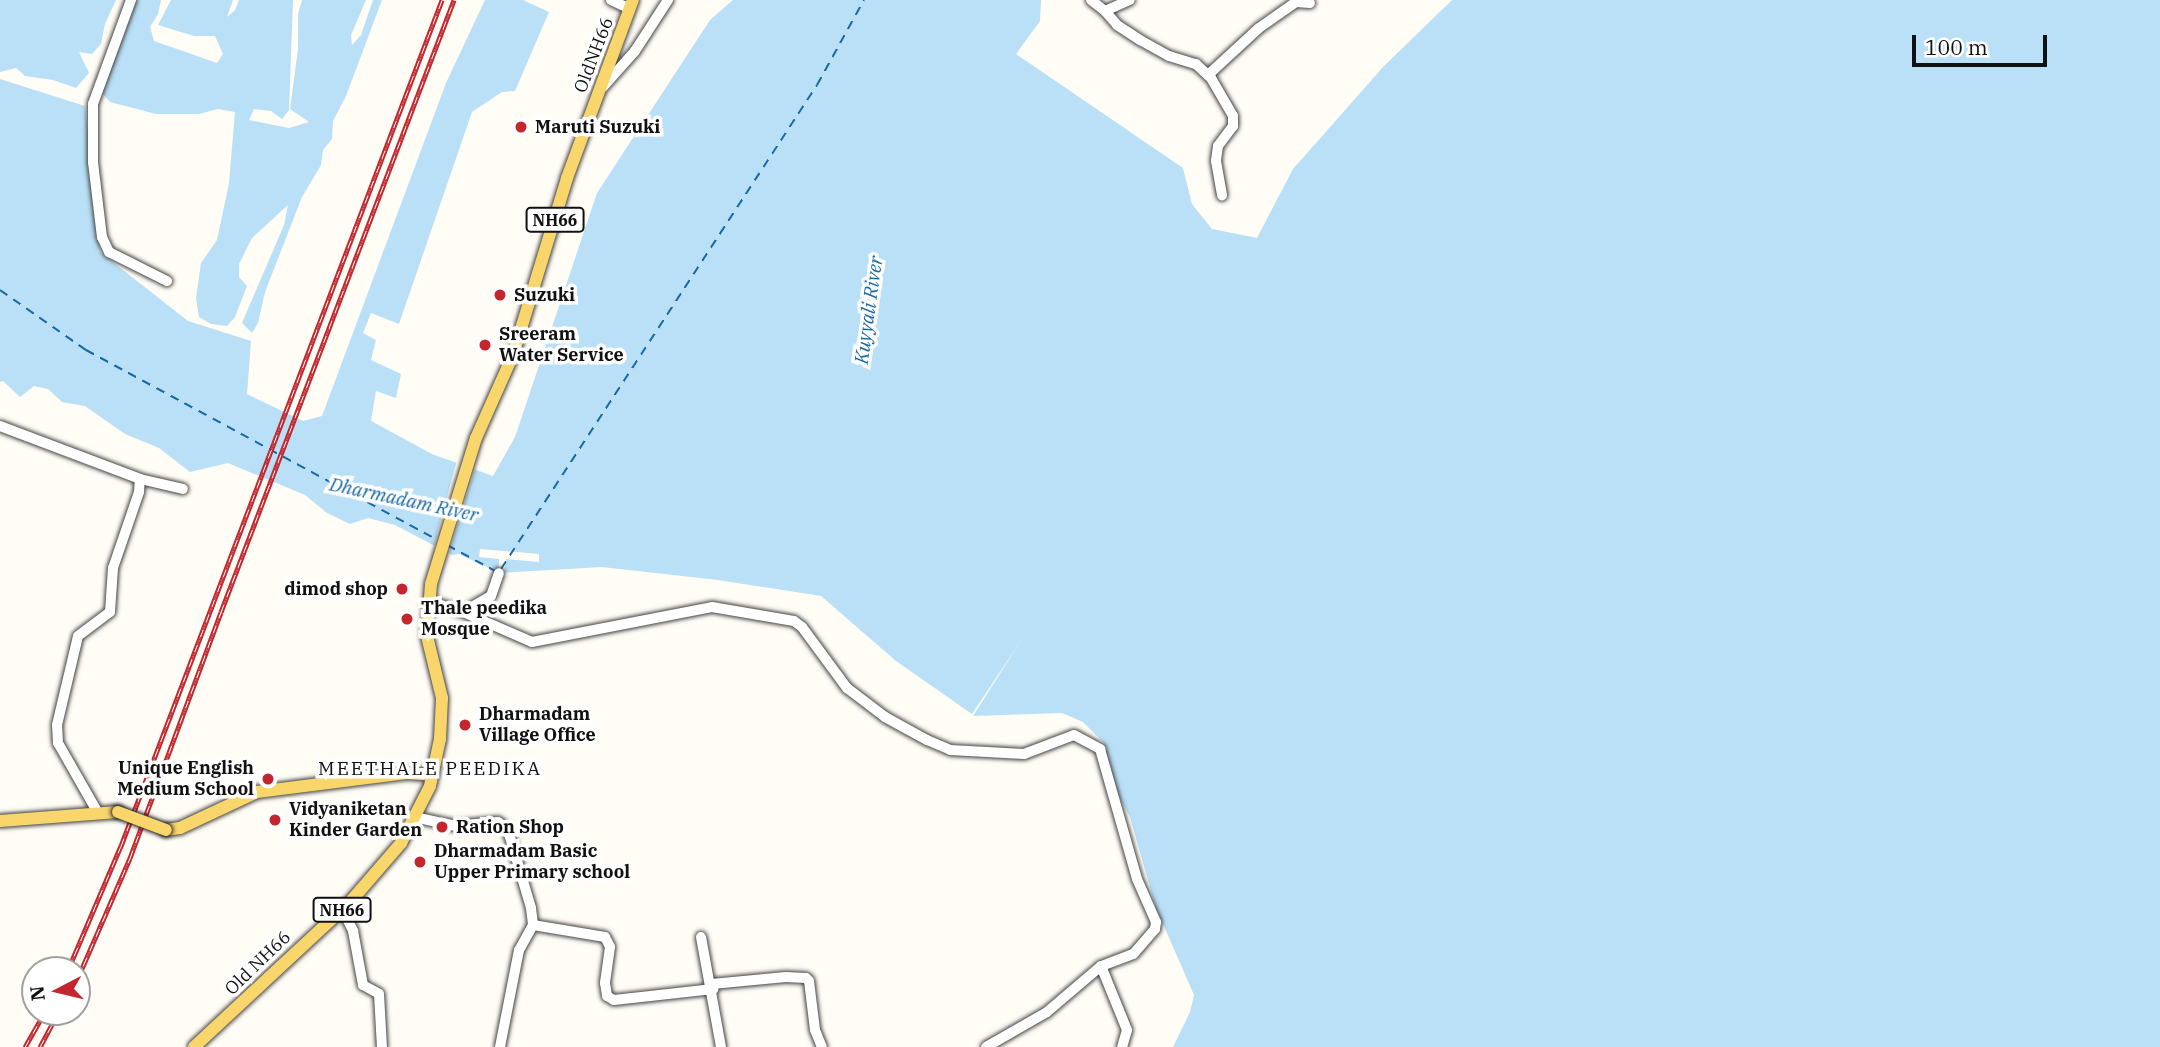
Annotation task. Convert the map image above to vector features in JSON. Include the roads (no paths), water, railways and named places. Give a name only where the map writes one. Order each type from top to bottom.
[{"type":"main road","name":"OldNH66","points":[[476,438],[513,355],[567,178],[631,5]]},
{"type":"main road","name":"Old NH66","points":[[194,1047],[342,909],[401,842],[414,817],[433,775],[440,739],[442,698],[427,636],[431,583],[476,438]]},
{"type":"main road","points":[[0,821],[118,812],[166,830],[180,828],[257,792],[407,773],[433,775]]},
{"type":"street","points":[[131,0],[93,104],[91,126],[102,237],[108,252],[167,281]]},
{"type":"street","points":[[611,0],[631,5]]},
{"type":"street","points":[[599,91],[635,51],[668,0]]},
{"type":"street","points":[[1091,0],[1117,25],[1140,40],[1170,56],[1196,64],[1208,75],[1233,116],[1233,126],[1218,146],[1216,161],[1222,195]]},
{"type":"street","points":[[1104,11],[1130,0]]},
{"type":"street","points":[[1208,75],[1259,28],[1296,2],[1310,3]]},
{"type":"street","points":[[0,426],[140,479],[183,489]]},
{"type":"street","points":[[99,813],[58,743],[57,725],[78,636],[110,612],[113,568],[139,492],[140,479]]},
{"type":"street","points":[[463,612],[491,596],[499,573]]},
{"type":"street","points":[[431,601],[533,642],[712,607],[793,621],[802,627],[847,688],[886,717],[950,750],[1024,754],[1043,750],[1064,737],[1074,735],[1100,749],[1137,879],[1156,922],[1150,937],[1133,954],[1101,966],[1047,1012],[986,1047]]},
{"type":"street","points":[[414,817],[456,826],[502,824],[510,837],[531,908],[533,925],[519,950],[500,1047]]},
{"type":"street","points":[[342,909],[353,931],[363,985],[379,994],[382,1047]]},
{"type":"street","points":[[533,925],[606,937],[610,947],[605,983],[607,996],[614,1000],[786,977],[806,978],[809,981],[815,1030],[822,1047]]},
{"type":"street","points":[[701,937],[721,1047]]},
{"type":"street","points":[[1101,966],[1127,1030],[1122,1047]]},
{"type":"water","points":[[0,0],[116,0],[105,24],[101,44],[92,54],[79,52],[89,73],[76,88],[53,80],[25,76],[16,68],[0,72]]},
{"type":"water","points":[[130,0],[161,0],[158,14],[150,27],[154,41],[217,63],[223,54],[215,36],[194,36],[158,25],[171,0],[233,0],[227,17],[235,10],[239,0],[293,0],[289,110],[282,119],[271,111],[254,109],[249,120],[289,128],[309,122],[290,109],[298,49],[298,14],[302,0],[366,0],[351,35],[352,45],[361,35],[373,0],[382,0],[346,96],[333,121],[332,139],[323,150],[321,165],[302,197],[265,292],[258,323],[252,333],[242,323],[284,225],[288,205],[252,238],[239,264],[239,277],[247,286],[235,317],[227,326],[211,324],[199,317],[196,298],[201,263],[217,240],[229,183],[235,112],[218,109],[199,114],[156,114],[110,102],[101,92]]},
{"type":"water","points":[[485,0],[523,0],[549,12],[515,91],[502,92],[472,112],[399,324],[371,313],[363,333],[376,340],[371,360],[401,374],[396,398],[376,391],[371,421],[432,454],[493,476],[515,437],[597,193],[710,20],[733,0],[1041,0],[1040,21],[1016,54],[1183,168],[1192,204],[1212,229],[1257,238],[1293,169],[1384,66],[1452,0],[2160,0],[2160,1047],[1173,1047],[1190,1012],[1194,995],[1156,908],[1130,817],[1116,791],[1103,742],[1083,722],[1062,713],[973,716],[1022,639],[972,714],[896,661],[821,596],[718,580],[602,567],[499,573],[459,554],[452,555],[395,525],[368,518],[350,524],[327,513],[305,495],[228,463],[190,472],[159,448],[125,434],[85,406],[62,402],[48,389],[34,386],[20,397],[3,381],[0,382],[0,79],[85,106],[100,252],[188,321],[251,341],[247,394],[303,421],[322,416],[446,83]]},
{"type":"railway","points":[[74,956],[121,846],[442,0]]},
{"type":"railway","points":[[87,956],[130,858],[454,0]]},
{"type":"railway","points":[[25,1047],[37,1026]]},
{"type":"railway","points":[[40,1047],[51,1026]]},
{"type":"place","name":"Maruti Suzuki","points":[[521,127]]},
{"type":"place","name":"Suzuki","points":[[500,295]]},
{"type":"place","name":"Sreeram Water Service","points":[[485,345]]},
{"type":"place","name":"dimod shop","points":[[402,589]]},
{"type":"place","name":"Thale peedika Mosque","points":[[407,619]]},
{"type":"place","name":"Dharmadam Village Office","points":[[465,725]]},
{"type":"place","name":"Unique English Medium School","points":[[268,779]]},
{"type":"place","name":"Vidyaniketan Kinder Garden","points":[[275,820]]},
{"type":"place","name":"Ration Shop","points":[[442,827]]},
{"type":"place","name":"Dharmadam Basic Upper Primary school","points":[[420,862]]},
{"type":"district","name":"MEETHALE PEEDIKA","points":[[430,769]]},
{"type":"water label","name":"Kuyyali River","points":[[869,310]]},
{"type":"water label","name":"Dharmadam River","points":[[404,500]]}]
